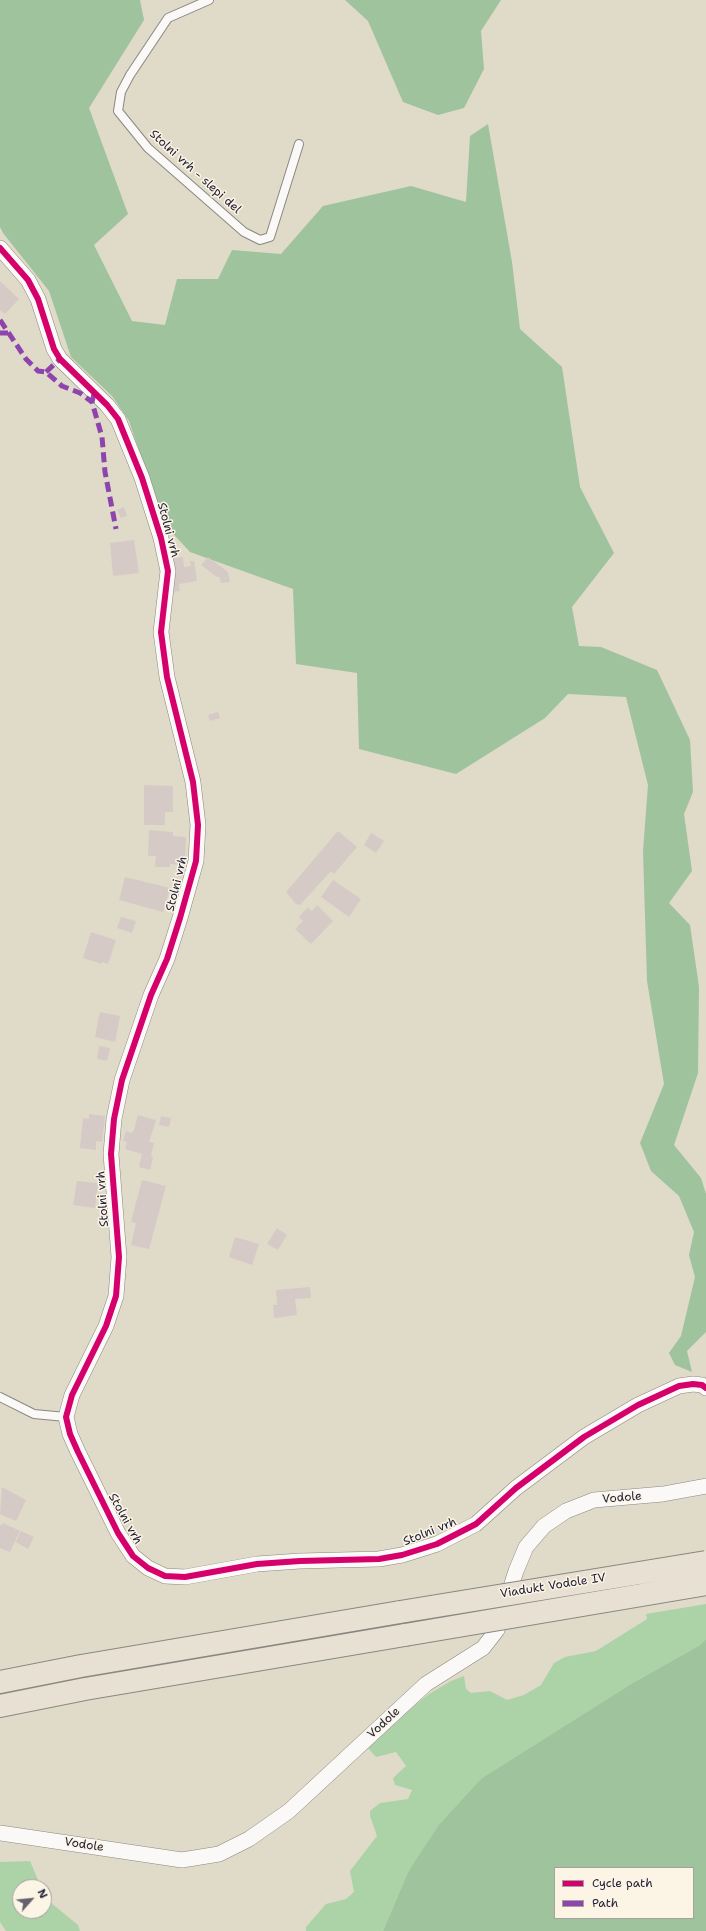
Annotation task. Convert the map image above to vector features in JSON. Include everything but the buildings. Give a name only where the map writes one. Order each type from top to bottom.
[{"type":"highway","name":"Viadukt Vodole IV","points":[[0,1682],[81,1666],[706,1562]]},
{"type":"highway","name":"Viadukt Vodole IV","points":[[0,1706],[85,1690],[706,1584]]},
{"type":"street","name":"Stolni vrh","points":[[0,248],[28,280],[38,299],[54,349],[60,359],[108,405],[118,419],[142,478],[161,538],[168,571],[161,632],[167,677],[193,782],[198,825],[196,861],[184,904],[167,959],[150,996],[122,1080],[114,1119],[111,1154],[119,1257],[116,1296],[106,1326],[72,1395],[66,1417],[70,1434],[78,1452],[118,1532],[133,1556],[148,1568],[165,1576],[185,1577],[257,1564],[300,1561],[379,1559],[402,1555],[455,1536],[476,1524],[516,1488],[584,1438],[638,1405],[679,1386],[693,1384],[702,1385],[706,1388]]},
{"type":"street","name":"Vodole","points":[[0,1833],[182,1860],[219,1854],[249,1839],[289,1811],[426,1684],[483,1648],[497,1630],[516,1571],[526,1547],[544,1526],[566,1511],[594,1500],[663,1494],[706,1486]]},
{"type":"lane","name":"Stolni vrh - slepi del","points":[[209,0],[168,18],[124,86],[121,92],[118,111],[148,148],[244,232],[260,240],[270,237],[299,144]]},
{"type":"lane","points":[[0,1397],[34,1414],[66,1417]]},
{"type":"green space","points":[[0,0],[140,0],[144,20],[89,108],[128,214],[94,245],[132,321],[165,325],[177,279],[218,279],[232,250],[281,254],[323,206],[411,186],[466,202],[470,136],[488,124],[512,262],[520,329],[562,367],[580,487],[614,553],[572,607],[579,646],[601,647],[657,670],[690,740],[693,792],[684,814],[692,871],[669,903],[690,925],[699,987],[698,1073],[674,1145],[701,1178],[706,1194],[706,1332],[687,1351],[692,1372],[675,1365],[669,1353],[681,1336],[695,1277],[689,1255],[694,1232],[679,1196],[651,1171],[640,1143],[664,1084],[647,981],[643,851],[648,785],[626,697],[568,694],[545,718],[456,774],[359,749],[357,673],[296,664],[293,589],[190,552],[164,524],[129,421],[112,396],[71,357],[49,291],[3,233],[0,227]]},
{"type":"green space","points":[[345,0],[501,0],[481,31],[484,69],[464,108],[438,115],[403,102],[368,21]]},
{"type":"green space","points":[[706,1604],[706,1639],[700,1645],[631,1684],[482,1778],[408,1872],[383,1931],[306,1931],[306,1927],[326,1904],[346,1899],[354,1892],[350,1871],[377,1836],[370,1816],[370,1811],[380,1803],[408,1799],[412,1790],[395,1785],[393,1778],[406,1766],[396,1752],[376,1757],[368,1748],[383,1731],[429,1694],[451,1681],[464,1676],[466,1689],[471,1693],[490,1691],[507,1700],[524,1695],[541,1685],[554,1663],[565,1657],[596,1651],[647,1619],[646,1614]]},
{"type":"green space","points":[[706,1639],[706,1931],[383,1931],[408,1872],[439,1825],[482,1778],[631,1684],[700,1645]]},
{"type":"green space","points":[[30,1861],[38,1879],[12,1879],[12,1919],[52,1919],[52,1904],[78,1925],[80,1931],[6,1931],[0,1922],[0,1862]]},
{"type":"marked path","points":[[0,320],[26,359],[38,371],[46,372],[62,386],[80,393],[92,402]]},
{"type":"marked path","points":[[0,333],[8,333]]},
{"type":"marked path","points":[[46,372],[60,359]]},
{"type":"marked path","points":[[94,394],[92,402],[102,437],[105,472],[116,529]]},
{"type":"cycle path","points":[[0,248],[28,280],[38,299],[54,349],[60,359],[107,405],[118,419],[142,478],[161,538],[168,571],[161,632],[167,677],[193,782],[198,825],[196,861],[180,918],[167,959],[151,995],[122,1080],[114,1119],[111,1154],[119,1257],[116,1296],[106,1326],[72,1395],[66,1417],[70,1434],[78,1452],[118,1533],[133,1556],[148,1568],[165,1576],[185,1577],[257,1564],[300,1561],[379,1559],[402,1555],[437,1544],[476,1524],[516,1488],[584,1437],[638,1405],[679,1386],[693,1384],[702,1385],[706,1388]]}]
